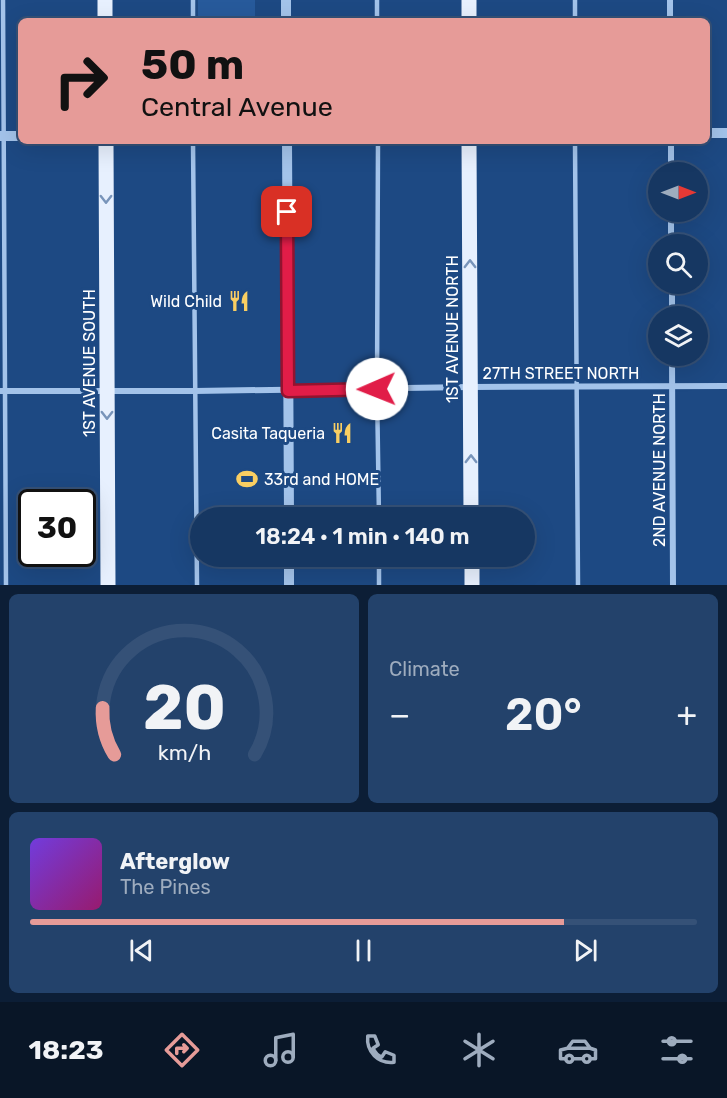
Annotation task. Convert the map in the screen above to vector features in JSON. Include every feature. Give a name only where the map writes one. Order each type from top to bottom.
[{"type":"main road","points":[[105,0],[105,18]]},
{"type":"main road","points":[[469,0],[469,18]]},
{"type":"main road","name":"1ST AVENUE SOUTH","points":[[106,144],[108,585]]},
{"type":"main road","name":"1ST AVENUE NORTH","points":[[469,144],[471,507]]},
{"type":"main road","points":[[472,567],[472,585]]},
{"type":"street","points":[[286,0],[286,18]]},
{"type":"street","points":[[670,0],[670,18]]},
{"type":"street","points":[[710,133],[727,133]]},
{"type":"street","points":[[2,136],[18,136]]},
{"type":"street","points":[[287,144],[289,507]]},
{"type":"street","points":[[671,144],[671,162]]},
{"type":"street","name":"2ND AVENUE NORTH","points":[[672,366],[673,585]]},
{"type":"street","name":"27TH STREET NORTH","points":[[2,391],[195,392],[471,387],[727,386]]},
{"type":"street","points":[[289,567],[289,585]]},
{"type":"lane","points":[[3,0],[2,391],[6,585]]},
{"type":"lane","points":[[193,0],[193,18]]},
{"type":"lane","points":[[377,0],[377,18]]},
{"type":"lane","points":[[575,0],[575,18]]},
{"type":"lane","points":[[193,144],[197,585]]},
{"type":"lane","points":[[378,144],[378,507]]},
{"type":"lane","points":[[575,144],[578,585]]},
{"type":"lane","points":[[379,567],[380,585]]},
{"type":"shaded area","points":[[198,0],[255,0],[255,18],[198,18]]},
{"type":"place","name":"Wild Child","points":[[239,301]]},
{"type":"place","name":"Casita Taqueria","points":[[342,433]]},
{"type":"place","name":"33rd and HOME","points":[[247,479]]},
{"type":"route","points":[[287,212],[288,391],[377,389]]}]
